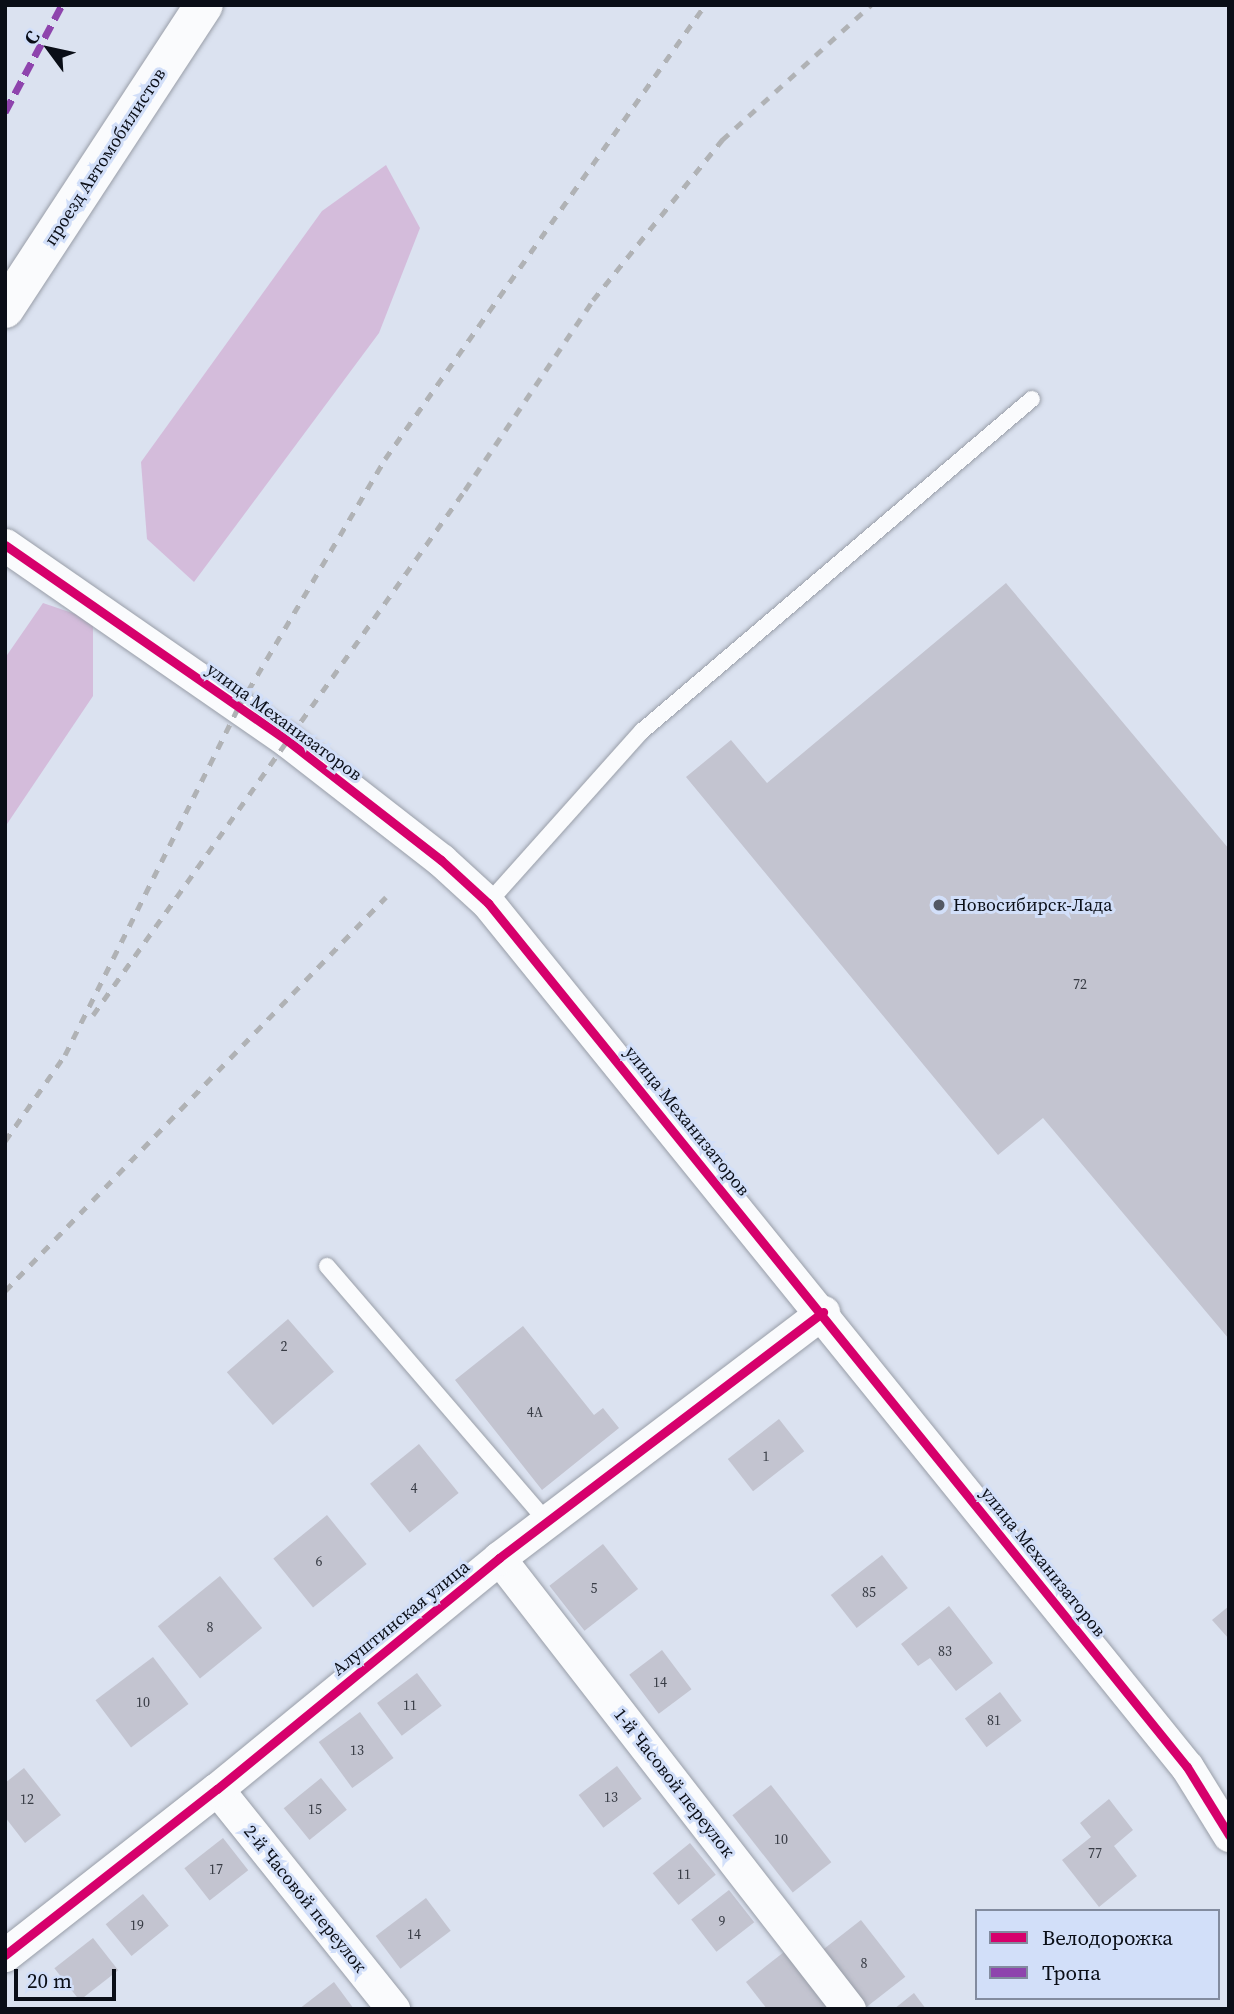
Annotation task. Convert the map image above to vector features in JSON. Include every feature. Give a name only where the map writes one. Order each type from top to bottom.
[{"type":"street","name":"проезд Автомобилистов","points":[[5,309],[204,5]]},
{"type":"street","name":"улица Механизаторов","points":[[5,545],[288,741],[441,860],[488,903],[823,1312],[1187,1767],[1229,1835]]},
{"type":"street","name":"Алуштинская улица","points":[[5,1955],[217,1789],[499,1558],[823,1312]]},
{"type":"street","name":"1-й Часовой переулок","points":[[499,1558],[849,2009]]},
{"type":"street","name":"2-й Часовой переулок","points":[[217,1789],[393,2009]]},
{"type":"lane","points":[[488,903],[642,731],[1032,399]]},
{"type":"lane","points":[[327,1266],[548,1523]]},
{"type":"shaded area","points":[[386,165],[420,228],[379,333],[194,582],[147,539],[141,462],[322,211]]},
{"type":"shaded area","points":[[43,603],[93,620],[93,696],[5,827],[5,658]]},
{"type":"building","points":[[1006,583],[1229,849],[1229,1339],[1043,1118],[998,1155],[686,777],[731,740],[767,783]]},
{"type":"building","points":[[288,1319],[334,1372],[273,1425],[227,1372]]},
{"type":"building","points":[[523,1326],[594,1415],[603,1408],[619,1428],[542,1490],[455,1380]]},
{"type":"building","points":[[779,1419],[804,1451],[753,1491],[728,1459]]},
{"type":"building","points":[[419,1444],[459,1493],[410,1533],[370,1484]]},
{"type":"building","points":[[327,1515],[367,1564],[313,1607],[273,1558]]},
{"type":"building","points":[[603,1544],[638,1589],[585,1631],[549,1586]]},
{"type":"building","points":[[882,1555],[908,1588],[857,1628],[831,1595]]},
{"type":"building","points":[[220,1576],[262,1628],[200,1678],[158,1626]]},
{"type":"building","points":[[949,1606],[993,1663],[956,1691],[930,1658],[918,1666],[901,1644]]},
{"type":"building","points":[[1229,1606],[1229,1639],[1212,1620]]},
{"type":"building","points":[[662,1650],[691,1689],[659,1714],[629,1675]]},
{"type":"building","points":[[153,1657],[189,1704],[131,1747],[95,1700]]},
{"type":"building","points":[[417,1673],[442,1706],[402,1736],[377,1703]]},
{"type":"building","points":[[1000,1692],[1022,1721],[987,1747],[965,1718]]},
{"type":"building","points":[[360,1712],[394,1758],[352,1788],[319,1742]]},
{"type":"building","points":[[617,1766],[642,1799],[603,1828],[579,1795]]},
{"type":"building","points":[[24,1768],[61,1815],[25,1843],[5,1817],[5,1783]]},
{"type":"building","points":[[321,1778],[347,1810],[309,1840],[284,1808]]},
{"type":"building","points":[[771,1785],[831,1862],[793,1892],[732,1815]]},
{"type":"building","points":[[1109,1799],[1133,1830],[1114,1846],[1137,1876],[1099,1907],[1062,1860],[1091,1837],[1080,1823]]},
{"type":"building","points":[[223,1838],[248,1870],[210,1900],[184,1868]]},
{"type":"building","points":[[690,1843],[716,1875],[678,1905],[653,1873]]},
{"type":"building","points":[[729,1890],[754,1922],[716,1952],[691,1920]]},
{"type":"building","points":[[143,1894],[169,1926],[131,1956],[106,1924]]},
{"type":"building","points":[[426,1898],[451,1931],[400,1969],[376,1936]]},
{"type":"building","points":[[861,1920],[905,1977],[868,2006],[823,1950]]},
{"type":"building","points":[[93,1938],[118,1970],[80,2000],[54,1968]]},
{"type":"building","points":[[784,1952],[828,2009],[767,2009],[746,1982]]},
{"type":"building","points":[[334,1982],[354,2009],[299,2009]]},
{"type":"building","points":[[914,1993],[926,2009],[894,2009]]},
{"type":"railway","points":[[5,1141],[65,1055],[239,706],[385,459],[705,5]]},
{"type":"railway","points":[[93,1015],[465,490],[593,300],[722,140],[871,5]]},
{"type":"railway","points":[[5,1291],[386,897]]},
{"type":"marked path","points":[[5,112],[62,5]]},
{"type":"cycle path","points":[[5,545],[288,741],[441,860],[488,903],[1187,1767],[1229,1835]]},
{"type":"cycle path","points":[[5,1955],[217,1789],[499,1558],[823,1312]]},
{"type":"place","name":"Новосибирск-Лада","points":[[939,905]]}]
